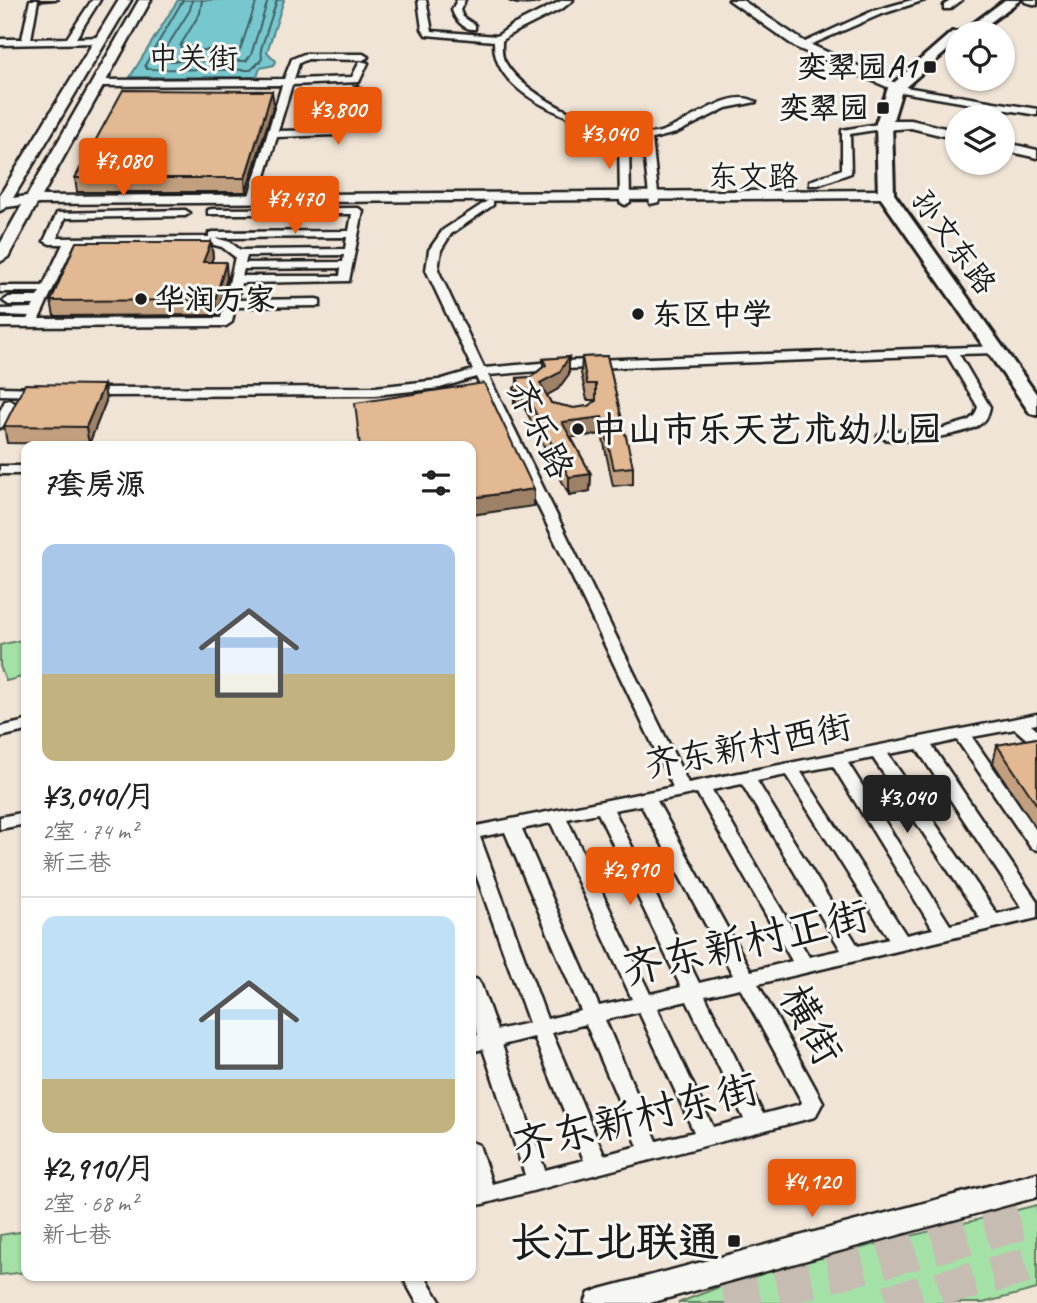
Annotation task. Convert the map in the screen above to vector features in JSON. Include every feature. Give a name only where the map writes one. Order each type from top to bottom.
[{"type":"main road","points":[[977,21],[1005,0]]},
{"type":"main road","points":[[984,21],[1013,0]]},
{"type":"main road","points":[[900,87],[945,47]]},
{"type":"main road","name":"孙文东路","points":[[945,50],[900,87],[887,125],[887,198],[997,349],[1037,409]]},
{"type":"main road","name":"孙文东路","points":[[887,125],[898,201],[1037,392]]},
{"type":"street","points":[[26,41],[34,0]]},
{"type":"street","points":[[70,40],[96,0]]},
{"type":"street","points":[[1,204],[125,0]]},
{"type":"street","points":[[0,257],[145,0]]},
{"type":"street","points":[[422,0],[426,29],[429,33],[494,38],[513,27],[551,12],[569,0]]},
{"type":"street","points":[[461,0],[456,10],[459,18],[472,27]]},
{"type":"street","points":[[514,0],[536,1]]},
{"type":"street","points":[[558,0],[503,27],[494,38],[490,63],[512,85],[578,127],[638,138],[678,130],[719,106],[751,102]]},
{"type":"street","points":[[735,0],[788,33],[900,87]]},
{"type":"street","points":[[744,0],[801,45],[900,87],[1037,112]]},
{"type":"street","points":[[807,43],[876,13],[921,0]]},
{"type":"street","points":[[947,8],[958,0]]},
{"type":"street","points":[[1028,0],[1037,2]]},
{"type":"street","points":[[526,9],[536,1]]},
{"type":"street","points":[[0,42],[100,40]]},
{"type":"street","name":"中关街","points":[[99,83],[288,82],[356,80],[363,60],[304,57],[295,61],[288,82],[272,134],[253,199]]},
{"type":"street","points":[[272,134],[332,133],[341,107],[353,103],[357,90]]},
{"type":"street","points":[[814,183],[846,171],[845,131],[887,125],[945,133]]},
{"type":"street","points":[[638,138],[654,199]]},
{"type":"street","points":[[625,199],[638,138]]},
{"type":"street","points":[[1015,149],[1037,154]]},
{"type":"street","name":"东文路","points":[[32,202],[887,198]]},
{"type":"street","name":"东文路","points":[[32,202],[209,222],[488,203],[625,199]]},
{"type":"street","points":[[1,204],[32,202]]},
{"type":"street","points":[[0,391],[375,391],[440,384],[480,372],[432,270],[435,250],[447,232],[488,203]]},
{"type":"street","points":[[209,222],[358,211],[345,279],[236,280]]},
{"type":"street","points":[[182,221],[70,241],[50,241],[56,226],[182,221],[354,234]]},
{"type":"street","points":[[209,222],[239,259],[348,265]]},
{"type":"street","points":[[226,244],[354,234]]},
{"type":"street","points":[[239,259],[354,234]]},
{"type":"street","points":[[36,312],[70,241]]},
{"type":"street","points":[[3,314],[36,312],[226,322],[239,259]]},
{"type":"street","points":[[0,289],[48,289]]},
{"type":"street","points":[[3,314],[15,289]]},
{"type":"street","points":[[230,304],[316,303]]},
{"type":"street","points":[[3,314],[36,312]]},
{"type":"street","name":"齐乐路","points":[[804,965],[692,788],[480,372],[564,365],[997,349]]},
{"type":"street","points":[[885,436],[966,429],[979,422],[984,414],[984,407],[950,351]]},
{"type":"street","points":[[0,424],[10,404]]},
{"type":"street","points":[[0,470],[21,470]]},
{"type":"street","name":"齐东新村西街","points":[[476,834],[1037,719]]},
{"type":"street","points":[[1018,723],[1037,739]]},
{"type":"street","points":[[0,732],[21,727]]},
{"type":"street","points":[[961,734],[1037,844]]},
{"type":"street","points":[[920,742],[1036,911]]},
{"type":"street","points":[[877,751],[992,921]]},
{"type":"street","points":[[836,759],[945,932]]},
{"type":"street","points":[[790,768],[901,942]]},
{"type":"street","points":[[746,777],[852,953]]},
{"type":"street","name":"横街","points":[[646,797],[813,1102]]},
{"type":"street","points":[[603,806],[757,1124]]},
{"type":"street","points":[[557,816],[707,1137]]},
{"type":"street","points":[[0,823],[21,819]]},
{"type":"street","points":[[511,825],[651,1152]]},
{"type":"street","points":[[476,849],[540,1027],[597,1166]]},
{"type":"street","name":"齐东新村正街","points":[[480,1042],[643,1001],[1036,911]]},
{"type":"street","points":[[476,1017],[480,1042],[538,1180]]},
{"type":"street","name":"齐东新村东街","points":[[478,1196],[808,1111],[813,1102]]},
{"type":"street","points":[[600,1303],[632,1298],[1037,1185]]},
{"type":"street","points":[[417,1281],[429,1303]]},
{"type":"green space","points":[[21,640],[21,677],[6,681],[0,666],[0,645]]},
{"type":"green space","points":[[1037,1205],[1037,1289],[983,1303],[678,1303],[747,1276]]},
{"type":"green space","points":[[21,1232],[21,1273],[0,1275],[0,1235]]},
{"type":"water","points":[[178,0],[284,0],[267,52],[276,61],[274,65],[260,68],[257,77],[130,77]]},
{"type":"building","points":[[123,90],[272,91],[245,178],[75,178]]},
{"type":"building","name":"华润万家","points":[[76,242],[211,242],[203,262],[226,262],[215,300],[51,301]]},
{"type":"building","points":[[607,356],[633,467],[614,469],[602,417],[562,422],[591,474],[569,477],[523,389],[515,391],[514,388],[520,384],[517,378],[531,377],[546,365],[543,359],[569,357],[559,373],[540,383],[551,403],[574,408],[588,406],[596,401],[596,384],[587,384],[582,357]]},
{"type":"building","points":[[484,383],[534,489],[476,497],[476,441],[359,441],[355,403]]},
{"type":"building","points":[[25,384],[104,385],[86,427],[4,426]]},
{"type":"building","points":[[1037,738],[1037,805],[997,745]]},
{"type":"tunnel","points":[[725,1303],[1037,1218]]},
{"type":"tunnel","points":[[887,1303],[1037,1263]]},
{"type":"place","name":"奕翠园A1","points":[[930,67]]},
{"type":"place","name":"奕翠园","points":[[883,108]]},
{"type":"place","name":"华润万家","points":[[141,299]]},
{"type":"place","name":"东区中学","points":[[638,314]]},
{"type":"place","name":"中山市乐天艺术幼儿园","points":[[578,429]]},
{"type":"place","name":"长江北联通","points":[[734,1241]]}]
